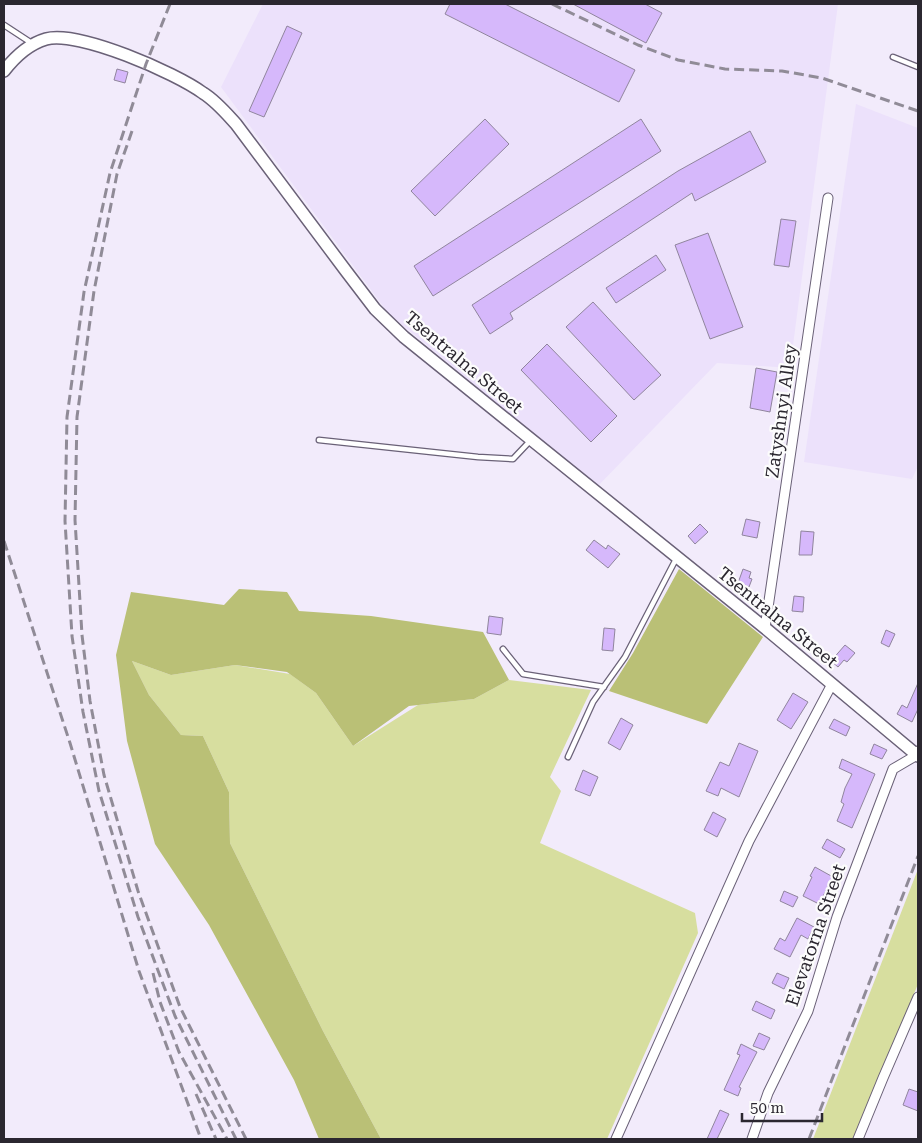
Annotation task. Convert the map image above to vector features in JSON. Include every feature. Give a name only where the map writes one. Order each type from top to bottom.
[{"type":"main road","name":"Tsentralna Street","points":[[4,72],[23,52],[44,39],[56,38],[84,41],[101,46],[152,66],[203,92],[236,124],[376,309],[404,337],[918,754]]},
{"type":"street","name":"Zatyshnyi Alley","points":[[765,628],[828,198]]},
{"type":"street","points":[[616,1139],[749,841],[832,684]]},
{"type":"street","name":"Elevatorna Street","points":[[752,1139],[768,1093],[808,1011],[837,917],[893,770],[918,754]]},
{"type":"street","points":[[858,1139],[918,997]]},
{"type":"lane","points":[[4,25],[34,45]]},
{"type":"lane","points":[[893,57],[918,67]]},
{"type":"lane","points":[[319,440],[478,458],[513,459],[530,440]]},
{"type":"lane","points":[[568,757],[593,702],[625,656],[677,558]]},
{"type":"lane","points":[[502,649],[523,674],[604,687]]},
{"type":"shaded area","points":[[263,4],[838,4],[790,368],[717,363],[597,487],[388,313],[221,87]]},
{"type":"shaded area","points":[[856,104],[918,128],[918,466],[912,479],[804,462]]},
{"type":"green space","points":[[679,569],[763,637],[707,724],[609,691],[633,653]]},
{"type":"green space","points":[[239,589],[287,592],[299,611],[371,616],[483,632],[509,680],[474,699],[409,706],[353,746],[316,693],[287,672],[235,665],[171,675],[132,661],[149,695],[181,735],[203,736],[229,792],[230,843],[323,1031],[381,1139],[319,1139],[294,1080],[209,925],[155,844],[127,741],[116,655],[131,592],[224,605]]},
{"type":"green space","points":[[132,661],[171,675],[235,665],[290,674],[316,693],[353,746],[418,705],[474,699],[509,680],[591,690],[550,777],[561,791],[540,843],[695,913],[698,933],[607,1139],[381,1139],[323,1031],[230,843],[229,792],[203,736],[181,735],[149,695]]},
{"type":"green space","points":[[918,869],[918,984],[855,1139],[813,1139]]},
{"type":"building","points":[[450,4],[505,4],[635,70],[619,102],[445,14]]},
{"type":"building","points":[[573,4],[645,4],[662,13],[646,43]]},
{"type":"building","points":[[287,26],[302,33],[264,117],[249,111]]},
{"type":"building","points":[[117,69],[128,72],[125,83],[114,80]]},
{"type":"building","points":[[485,119],[509,144],[435,216],[411,191]]},
{"type":"building","points":[[641,119],[661,151],[433,296],[414,266]]},
{"type":"building","points":[[750,131],[766,162],[695,201],[692,193],[510,313],[513,319],[490,334],[472,305],[678,171]]},
{"type":"building","points":[[781,219],[796,221],[789,267],[774,265]]},
{"type":"building","points":[[708,233],[743,327],[710,339],[675,245]]},
{"type":"building","points":[[656,255],[666,270],[616,303],[606,288]]},
{"type":"building","points":[[593,302],[661,375],[634,400],[566,327]]},
{"type":"building","points":[[547,344],[617,416],[591,442],[521,370]]},
{"type":"building","points":[[756,368],[777,372],[770,412],[750,408]]},
{"type":"building","points":[[746,519],[760,522],[757,538],[742,535]]},
{"type":"building","points":[[700,524],[708,532],[695,544],[688,536]]},
{"type":"building","points":[[801,531],[814,532],[812,555],[799,555]]},
{"type":"building","points":[[594,540],[606,549],[608,545],[620,554],[608,568],[586,550]]},
{"type":"building","points":[[743,569],[751,572],[749,578],[752,579],[749,587],[738,583]]},
{"type":"building","points":[[794,596],[804,597],[803,612],[792,611]]},
{"type":"building","points":[[489,616],[503,618],[501,635],[487,633]]},
{"type":"building","points":[[604,628],[615,629],[613,651],[602,650]]},
{"type":"building","points":[[886,630],[895,634],[889,647],[881,643]]},
{"type":"building","points":[[845,645],[855,653],[847,662],[844,660],[838,667],[831,661]]},
{"type":"building","points":[[918,683],[918,709],[912,722],[897,714],[902,705],[907,708]]},
{"type":"building","points":[[793,693],[808,702],[791,729],[777,720]]},
{"type":"building","points":[[621,718],[633,725],[620,750],[608,743]]},
{"type":"building","points":[[834,719],[850,727],[846,736],[829,728]]},
{"type":"building","points":[[739,743],[758,751],[739,797],[721,788],[718,796],[706,791],[720,762],[729,766]]},
{"type":"building","points":[[874,744],[887,750],[882,759],[870,754]]},
{"type":"building","points":[[842,759],[875,774],[852,828],[837,821],[844,804],[841,802],[845,788],[852,774],[839,768]]},
{"type":"building","points":[[583,770],[598,777],[590,796],[575,790]]},
{"type":"building","points":[[713,812],[726,819],[717,837],[704,830]]},
{"type":"building","points":[[827,839],[845,849],[840,858],[822,848]]},
{"type":"building","points":[[815,867],[833,877],[819,904],[803,896]]},
{"type":"building","points":[[784,891],[798,897],[793,907],[780,901]]},
{"type":"building","points":[[797,918],[814,927],[808,939],[801,935],[790,957],[774,949],[780,938],[785,941]]},
{"type":"building","points":[[777,973],[789,978],[784,989],[772,983]]},
{"type":"building","points":[[756,1001],[775,1010],[771,1019],[752,1010]]},
{"type":"building","points":[[759,1033],[770,1038],[764,1050],[753,1046]]},
{"type":"building","points":[[741,1044],[757,1052],[739,1087],[741,1088],[738,1096],[724,1090],[740,1055],[737,1054]]},
{"type":"building","points":[[909,1089],[918,1092],[918,1111],[903,1105]]},
{"type":"building","points":[[720,1110],[729,1114],[717,1139],[707,1139]]},
{"type":"railway","points":[[170,4],[146,64],[110,173],[84,292],[67,417],[65,521],[72,636],[83,712],[99,791],[138,917],[175,1016],[236,1139]]},
{"type":"railway","points":[[552,4],[638,45],[678,60],[725,69],[782,71],[822,78],[918,111]]},
{"type":"railway","points":[[132,131],[117,174],[94,291],[77,417],[75,520],[82,635],[90,701],[104,775],[138,891],[180,1007],[246,1139]]},
{"type":"railway","points":[[4,541],[70,743],[139,971],[201,1139]]},
{"type":"railway","points":[[809,1139],[918,856]]},
{"type":"railway","points":[[153,973],[160,1002],[179,1052],[227,1139]]},
{"type":"railway","points":[[196,1094],[216,1139]]}]
